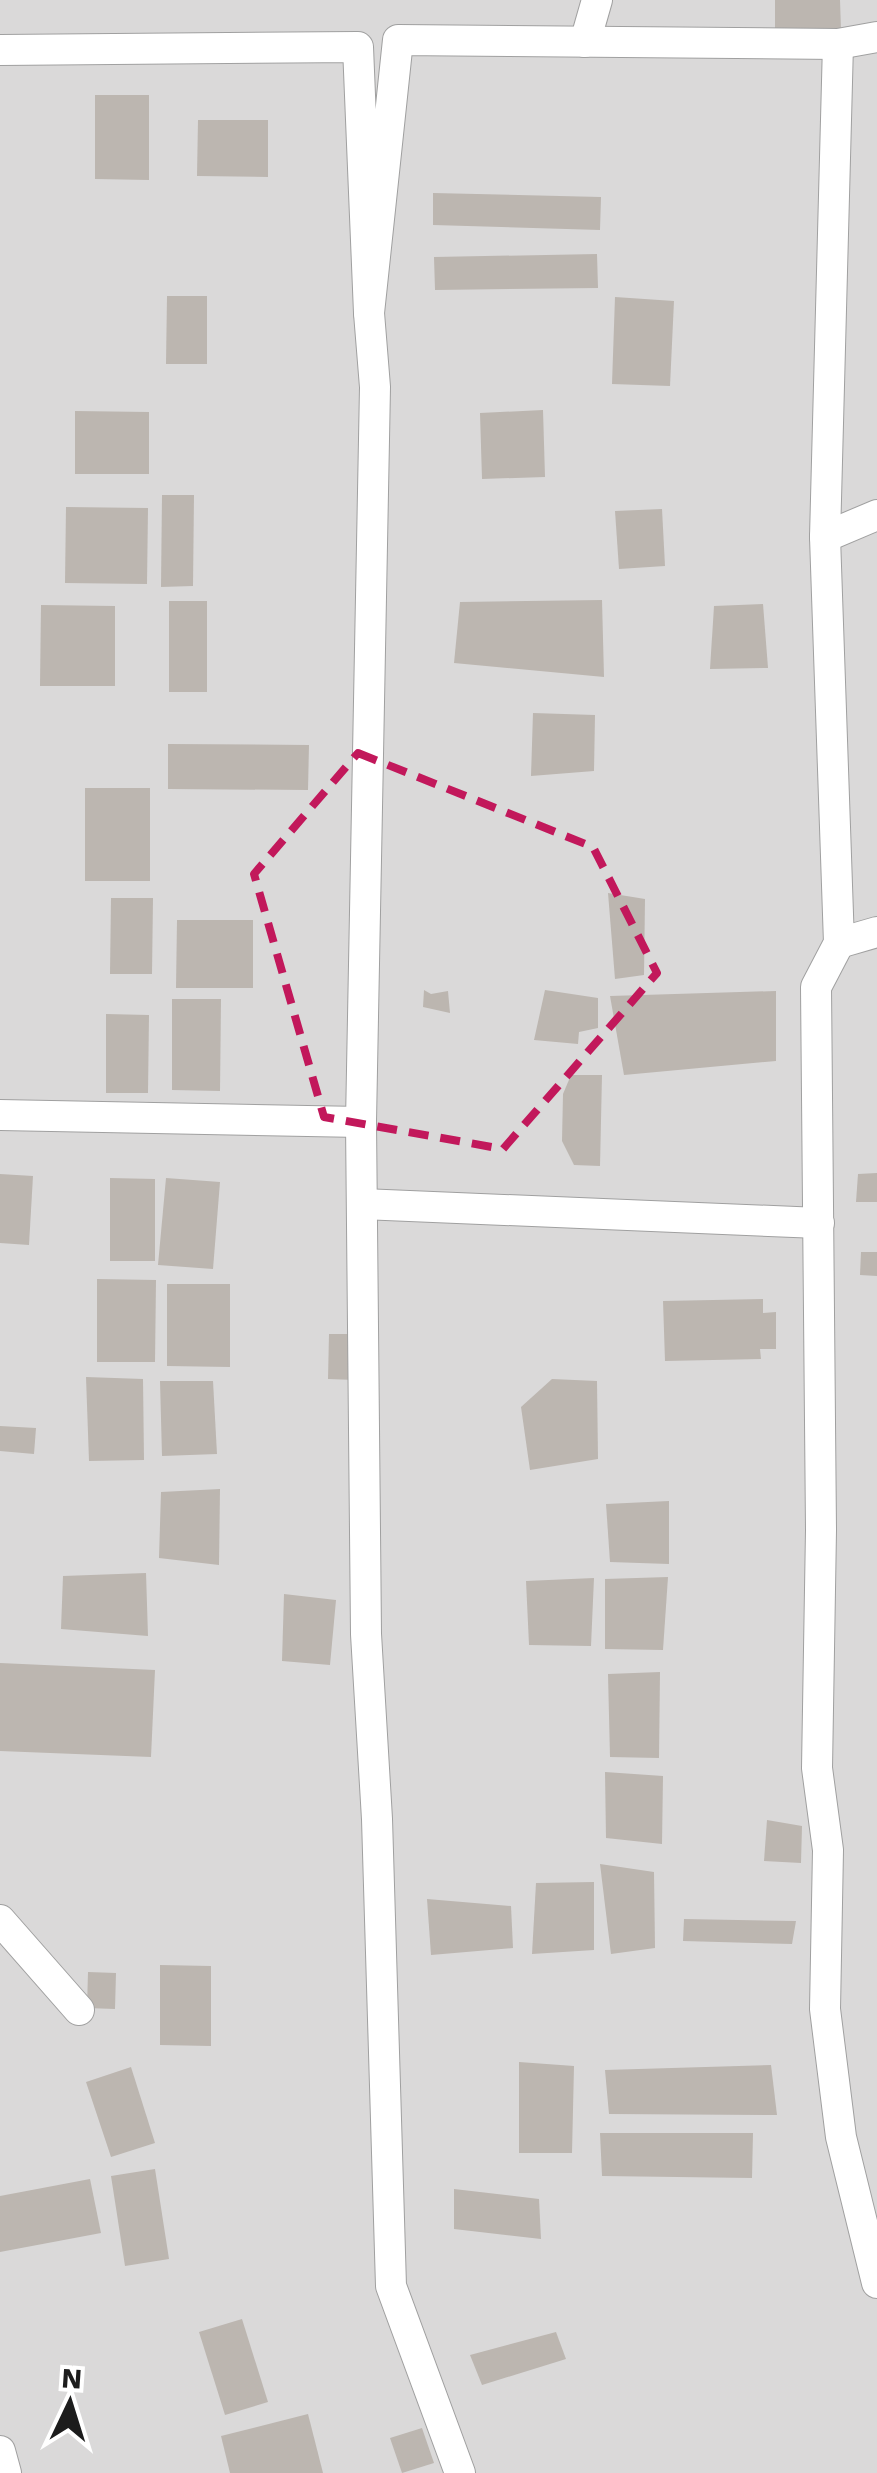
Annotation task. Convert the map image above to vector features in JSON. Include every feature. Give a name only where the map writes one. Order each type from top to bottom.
[{"type":"street","points":[[585,42],[597,0]]},
{"type":"street","points":[[368,313],[398,40],[838,44],[877,37]]},
{"type":"street","points":[[838,44],[825,537],[838,942],[816,987],[821,1530],[817,1768],[828,1850],[824,2009],[841,2136],[877,2283]]},
{"type":"street","points":[[0,50],[358,47],[368,313],[375,386],[361,1122],[366,1634],[377,1818],[391,2286],[460,2473]]},
{"type":"street","points":[[825,537],[877,515]]},
{"type":"street","points":[[838,942],[877,932]]},
{"type":"street","points":[[0,1115],[361,1122]]},
{"type":"street","points":[[362,1204],[819,1223]]},
{"type":"street","points":[[0,1920],[79,2010]]},
{"type":"street","points":[[0,2452],[6,2473]]},
{"type":"highlighted area","points":[[358,753],[593,847],[657,973],[503,1149],[324,1117],[254,874]]},
{"type":"shaded area","points":[[0,0],[877,0],[877,2473],[0,2473]]},
{"type":"building","points":[[775,0],[840,0],[841,30],[775,34]]},
{"type":"building","points":[[95,95],[149,95],[149,180],[95,179]]},
{"type":"building","points":[[198,120],[268,120],[268,177],[197,176]]},
{"type":"building","points":[[433,193],[601,197],[600,230],[433,225]]},
{"type":"building","points":[[597,254],[598,288],[435,290],[434,257]]},
{"type":"building","points":[[167,296],[207,296],[207,364],[166,364]]},
{"type":"building","points":[[615,297],[674,301],[670,386],[612,384]]},
{"type":"building","points":[[543,410],[545,477],[482,479],[480,413]]},
{"type":"building","points":[[75,411],[149,412],[149,474],[75,474]]},
{"type":"building","points":[[162,495],[194,495],[193,586],[161,587]]},
{"type":"building","points":[[66,507],[148,508],[147,584],[65,583]]},
{"type":"building","points":[[662,509],[665,566],[619,569],[615,511]]},
{"type":"building","points":[[602,600],[604,677],[454,663],[460,602]]},
{"type":"building","points":[[169,601],[207,601],[207,692],[169,692]]},
{"type":"building","points":[[763,604],[768,668],[710,669],[714,606]]},
{"type":"building","points":[[41,605],[115,606],[115,686],[40,686]]},
{"type":"building","points":[[533,713],[595,715],[594,771],[531,776]]},
{"type":"building","points":[[168,744],[309,745],[308,790],[168,789]]},
{"type":"building","points":[[85,788],[150,788],[150,881],[85,881]]},
{"type":"building","points":[[608,893],[645,899],[644,975],[615,979]]},
{"type":"building","points":[[111,898],[153,898],[152,974],[110,974]]},
{"type":"building","points":[[177,920],[253,920],[253,988],[176,988]]},
{"type":"building","points":[[424,990],[431,994],[448,991],[450,1013],[423,1007]]},
{"type":"building","points":[[545,990],[598,998],[598,1028],[579,1032],[578,1044],[534,1040]]},
{"type":"building","points":[[776,991],[776,1061],[624,1075],[610,996]]},
{"type":"building","points":[[172,999],[221,999],[220,1091],[172,1090]]},
{"type":"building","points":[[106,1014],[149,1015],[148,1093],[106,1093]]},
{"type":"building","points":[[571,1075],[602,1075],[600,1166],[574,1165],[562,1141],[563,1094]]},
{"type":"building","points":[[877,1173],[877,1202],[856,1202],[858,1174]]},
{"type":"building","points":[[0,1174],[33,1176],[29,1245],[0,1243]]},
{"type":"building","points":[[110,1178],[155,1179],[155,1261],[110,1261]]},
{"type":"building","points":[[166,1178],[220,1182],[213,1269],[158,1265]]},
{"type":"building","points":[[861,1252],[877,1252],[877,1276],[860,1275]]},
{"type":"building","points":[[97,1279],[156,1280],[155,1362],[97,1362]]},
{"type":"building","points":[[167,1284],[230,1284],[230,1367],[167,1366]]},
{"type":"building","points":[[763,1299],[763,1313],[776,1312],[776,1349],[760,1349],[761,1359],[665,1361],[663,1301]]},
{"type":"building","points":[[329,1334],[355,1334],[355,1380],[328,1379]]},
{"type":"building","points":[[86,1377],[143,1379],[144,1460],[89,1461]]},
{"type":"building","points":[[552,1379],[597,1381],[598,1459],[530,1470],[521,1407]]},
{"type":"building","points":[[160,1381],[213,1381],[217,1454],[162,1456]]},
{"type":"building","points":[[0,1426],[36,1428],[34,1454],[0,1451]]},
{"type":"building","points":[[220,1489],[219,1565],[159,1558],[161,1492]]},
{"type":"building","points":[[669,1501],[669,1564],[610,1562],[606,1504]]},
{"type":"building","points":[[146,1573],[148,1636],[61,1629],[63,1576]]},
{"type":"building","points":[[668,1577],[663,1650],[605,1649],[605,1579]]},
{"type":"building","points":[[594,1578],[591,1646],[529,1645],[526,1581]]},
{"type":"building","points":[[284,1594],[336,1600],[330,1665],[282,1661]]},
{"type":"building","points":[[0,1663],[155,1670],[151,1757],[0,1751]]},
{"type":"building","points":[[660,1672],[659,1758],[610,1757],[608,1674]]},
{"type":"building","points":[[605,1772],[663,1776],[662,1844],[606,1838]]},
{"type":"building","points":[[767,1820],[802,1826],[801,1863],[764,1861]]},
{"type":"building","points":[[600,1864],[654,1872],[655,1948],[611,1954]]},
{"type":"building","points":[[594,1882],[594,1950],[532,1954],[536,1883]]},
{"type":"building","points":[[427,1899],[511,1906],[513,1948],[431,1955]]},
{"type":"building","points":[[684,1919],[796,1921],[792,1944],[683,1941]]},
{"type":"building","points":[[160,1965],[211,1966],[211,2046],[160,2045]]},
{"type":"building","points":[[88,1972],[116,1973],[115,2009],[87,2008]]},
{"type":"building","points":[[519,2062],[574,2066],[572,2153],[519,2153]]},
{"type":"building","points":[[771,2065],[777,2115],[609,2114],[605,2070]]},
{"type":"building","points":[[131,2067],[155,2143],[111,2157],[86,2082]]},
{"type":"building","points":[[600,2133],[753,2133],[752,2178],[602,2176]]},
{"type":"building","points":[[155,2169],[169,2259],[125,2266],[111,2176]]},
{"type":"building","points":[[90,2179],[101,2233],[0,2252],[0,2196]]},
{"type":"building","points":[[454,2189],[539,2199],[541,2239],[454,2229]]},
{"type":"building","points":[[242,2319],[268,2402],[225,2415],[199,2332]]},
{"type":"building","points":[[556,2332],[566,2359],[482,2385],[470,2355]]},
{"type":"building","points":[[308,2414],[323,2473],[230,2473],[221,2436]]},
{"type":"building","points":[[422,2428],[434,2463],[402,2473],[390,2438]]}]
